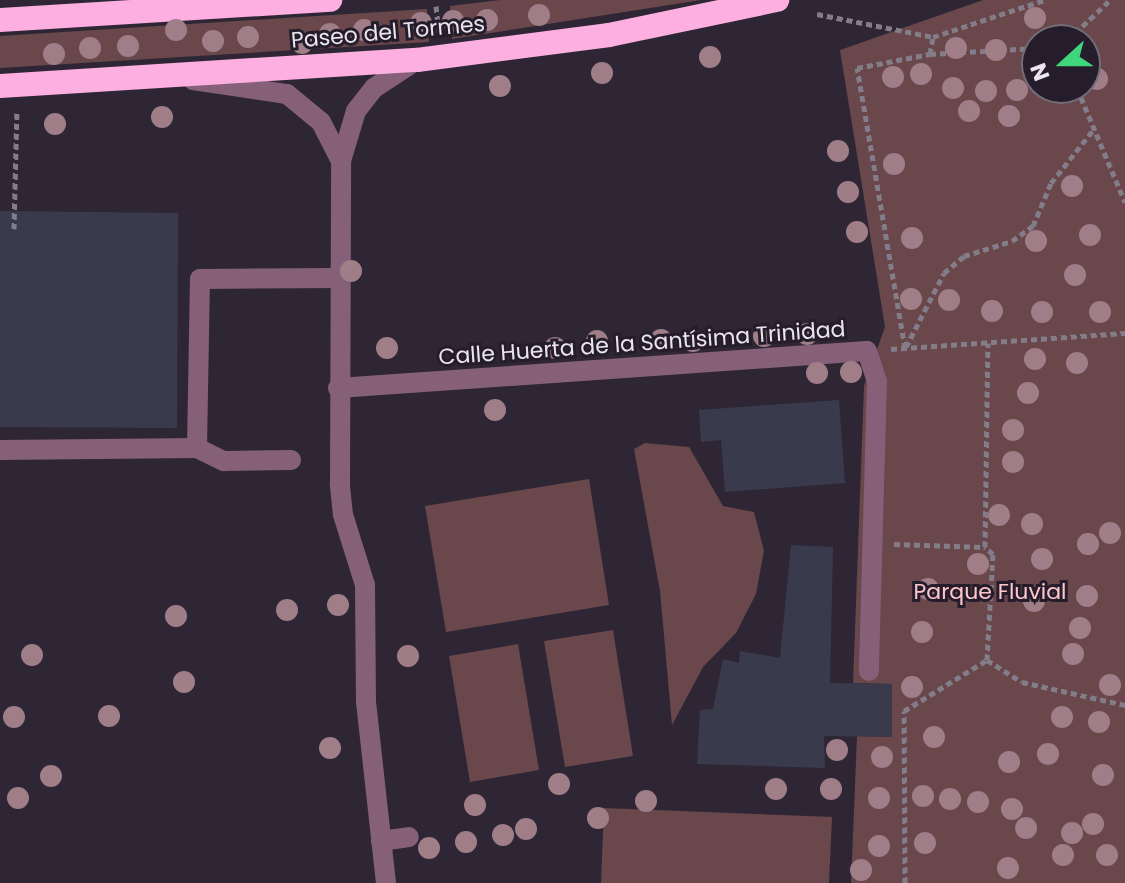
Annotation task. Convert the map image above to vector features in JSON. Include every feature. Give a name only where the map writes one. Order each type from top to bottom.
[{"type":"highway","name":"Paseo del Tormes","points":[[0,20],[330,0]]},
{"type":"highway","name":"Paseo del Tormes","points":[[0,86],[417,60],[609,35],[777,0]]},
{"type":"street","points":[[386,883],[366,702],[365,585],[343,515],[338,388],[341,161],[356,111],[374,88],[417,60]]},
{"type":"street","points":[[163,76],[287,94],[321,122],[341,161]]},
{"type":"street","points":[[197,448],[200,279],[339,278]]},
{"type":"street","name":"Calle Huerta de la Santísima Trinidad","points":[[338,388],[867,351],[877,381],[869,671]]},
{"type":"street","points":[[0,450],[197,448],[224,461],[291,460]]},
{"type":"street","points":[[381,841],[409,837]]},
{"type":"path","points":[[817,14],[933,37],[1044,0]]},
{"type":"path","points":[[1085,24],[1110,0]]},
{"type":"path","points":[[436,6],[439,42]]},
{"type":"path","points":[[930,54],[933,37]]},
{"type":"path","points":[[905,348],[857,68],[930,54],[1021,49]]},
{"type":"path","points":[[1084,104],[1125,202]]},
{"type":"path","points":[[14,229],[17,117]]},
{"type":"path","points":[[905,348],[944,273],[964,256],[1012,241],[1033,226],[1051,183],[1094,129]]},
{"type":"path","points":[[867,351],[1125,333]]},
{"type":"path","points":[[985,547],[988,343]]},
{"type":"path","points":[[873,543],[985,547],[993,554],[987,660]]},
{"type":"path","points":[[987,660],[1022,682],[1125,705]]},
{"type":"path","points":[[905,883],[904,711],[987,660]]},
{"type":"green space","points":[[500,0],[701,0],[452,39],[450,6]]},
{"type":"green space","name":"Parque Fluvial","points":[[983,0],[1125,0],[1125,883],[851,883],[857,736],[892,737],[892,684],[853,683],[864,386],[885,327],[840,50]]},
{"type":"green space","points":[[427,9],[429,42],[0,68],[0,36]]},
{"type":"green space","points":[[645,443],[689,447],[723,506],[754,512],[764,551],[756,594],[736,633],[703,667],[672,725],[660,591],[634,449]]},
{"type":"green space","points":[[589,479],[609,605],[446,632],[425,506]]},
{"type":"green space","points":[[613,630],[633,756],[565,767],[544,641]]},
{"type":"green space","points":[[518,644],[539,770],[470,782],[449,656]]},
{"type":"green space","points":[[604,808],[832,817],[829,883],[601,883]]},
{"type":"building","points":[[0,211],[178,213],[177,428],[0,427]]},
{"type":"building","points":[[839,400],[845,483],[725,492],[721,440],[701,442],[699,410]]},
{"type":"building","points":[[791,545],[833,547],[830,683],[892,684],[892,737],[824,736],[825,768],[697,764],[700,710],[713,709],[723,659],[739,663],[740,651],[780,658]]}]
